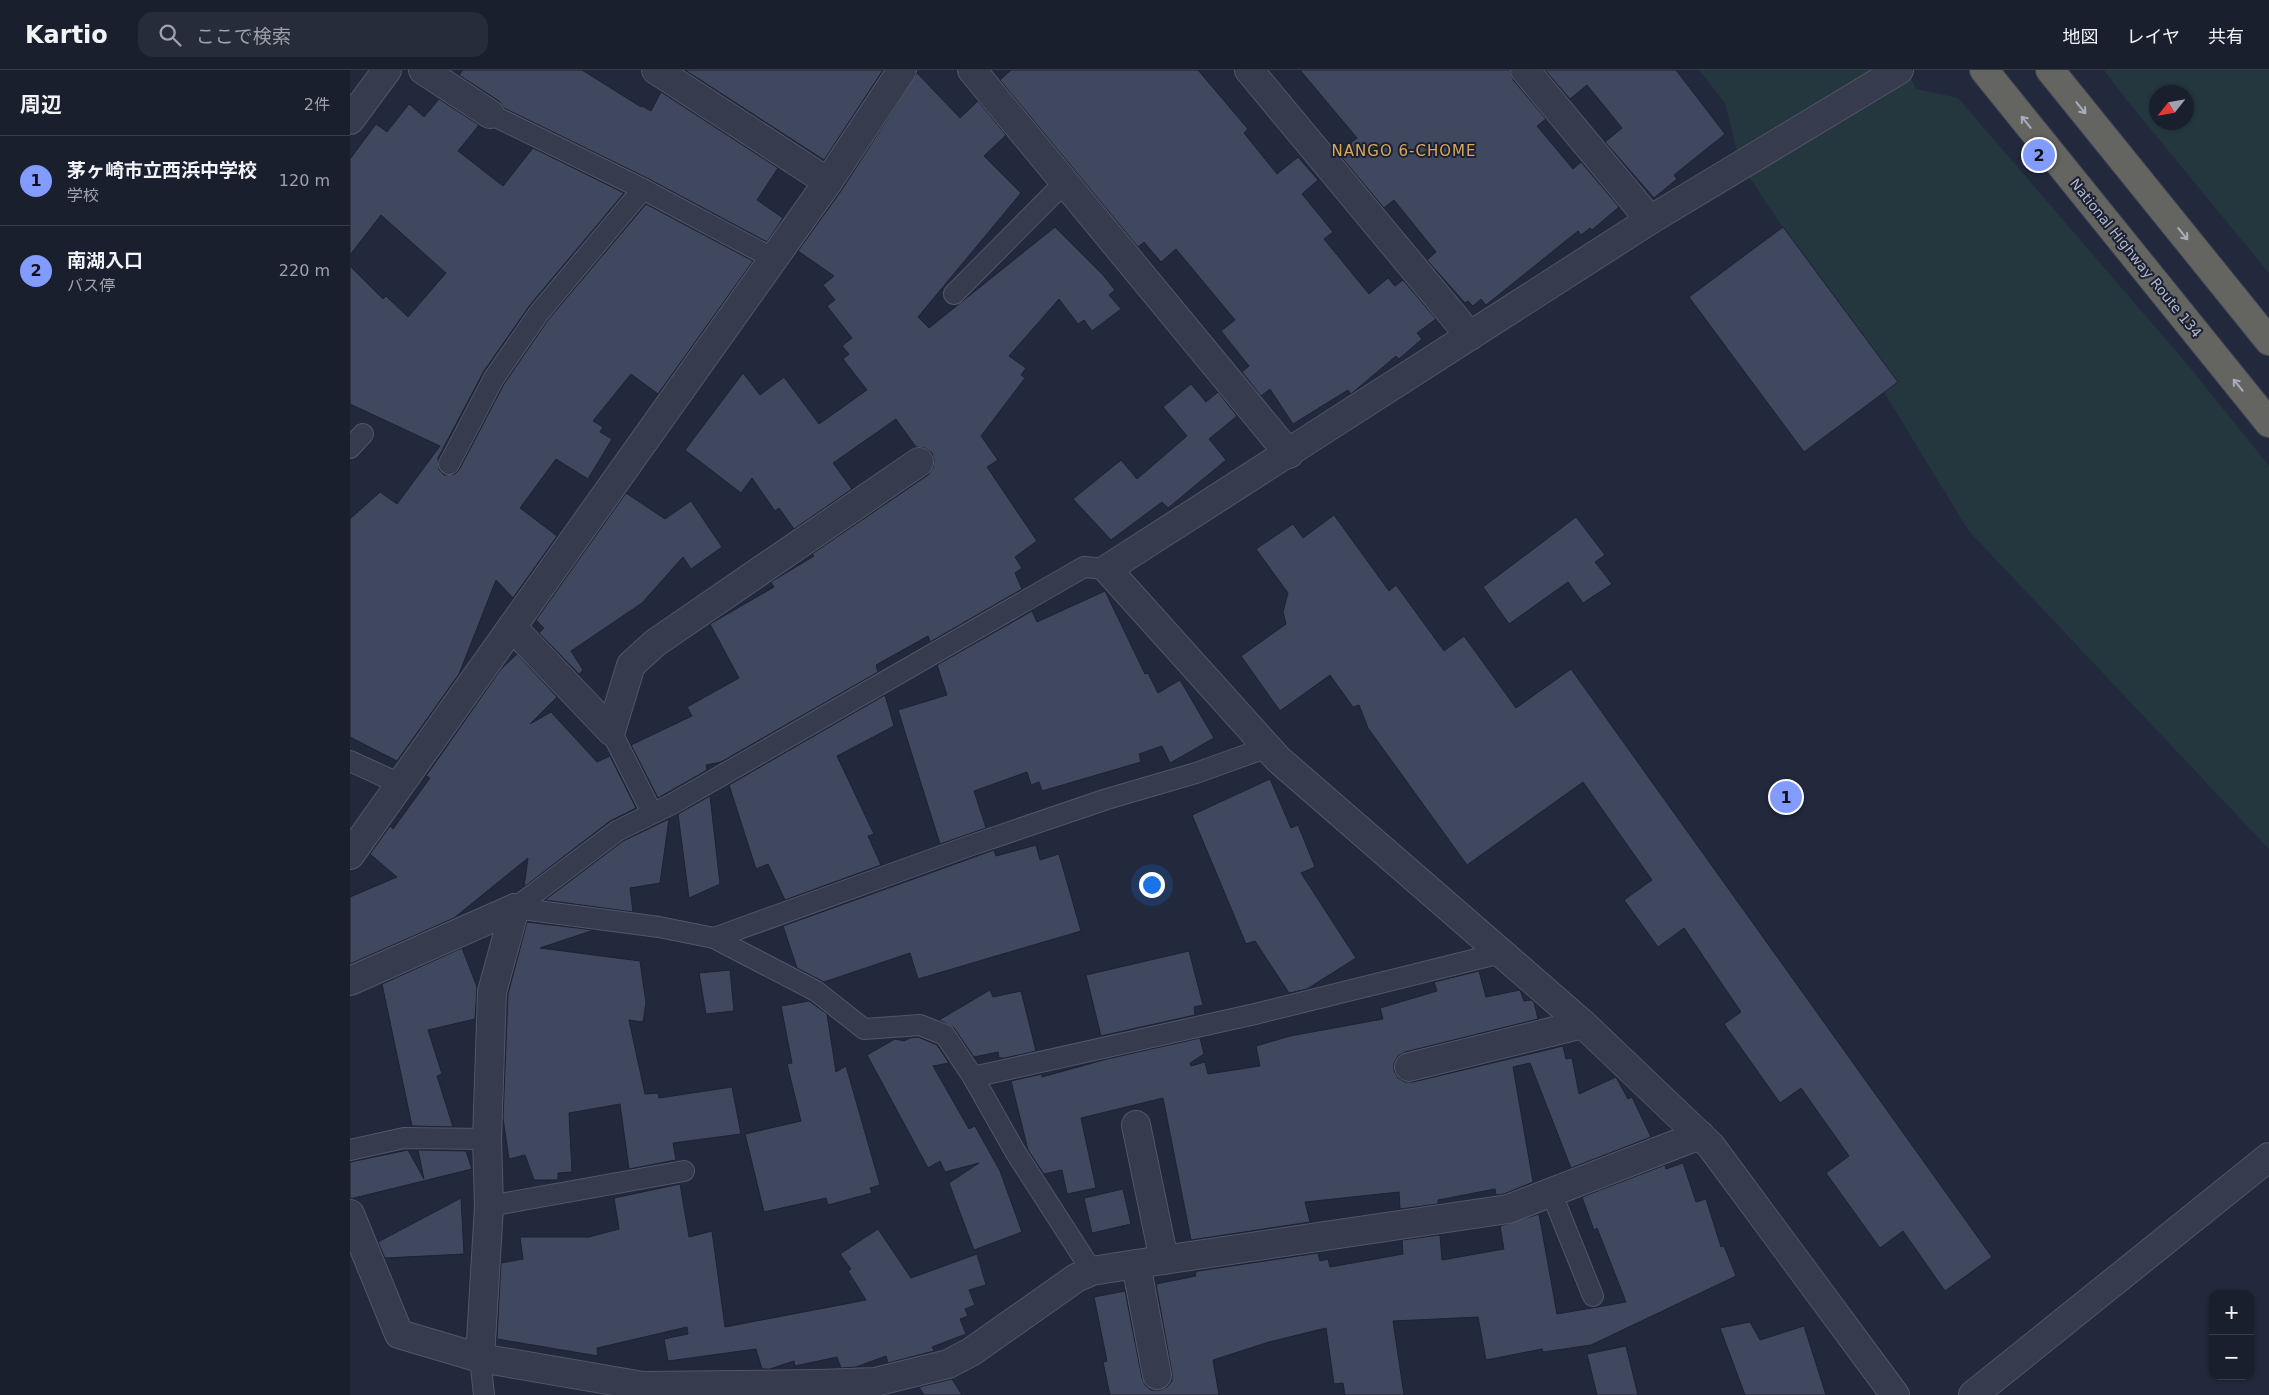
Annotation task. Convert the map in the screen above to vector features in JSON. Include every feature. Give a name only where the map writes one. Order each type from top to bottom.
[{"type":"highway","name":"National Highway Route 134","points":[[1984,70],[2269,423]]},
{"type":"highway","points":[[2050,70],[2269,340]]},
{"type":"street","points":[[350,120],[387,70]]},
{"type":"street","points":[[422,70],[490,114]]},
{"type":"street","points":[[656,70],[828,182]]},
{"type":"street","points":[[350,855],[828,182],[902,70]]},
{"type":"street","points":[[972,70],[1066,181],[1288,454]]},
{"type":"street","points":[[1249,70],[1470,336]]},
{"type":"street","points":[[1525,70],[1650,220]]},
{"type":"street","points":[[1895,1395],[1711,1146],[1583,1024],[1278,759],[1107,569],[1650,220],[1899,70]]},
{"type":"street","points":[[512,627],[611,731],[632,665],[655,643],[919,462]]},
{"type":"street","points":[[350,980],[516,908]]},
{"type":"street","points":[[480,1358],[489,1206],[486,1139],[492,992],[516,908]]},
{"type":"street","points":[[1409,1067],[1583,1024]]},
{"type":"street","points":[[1136,1125],[1164,1260]]},
{"type":"street","points":[[350,1214],[399,1334],[480,1358],[643,1386],[823,1390],[875,1382],[948,1364],[971,1352],[1076,1278],[1092,1271],[1508,1209],[1700,1135]]},
{"type":"street","points":[[1973,1395],[2269,1157]]},
{"type":"street","points":[[1136,1264],[1157,1375]]},
{"type":"lane","points":[[490,114],[643,189],[774,258]]},
{"type":"lane","points":[[954,294],[1066,181]]},
{"type":"lane","points":[[449,464],[494,378],[539,313],[643,189]]},
{"type":"lane","points":[[350,448],[364,434]]},
{"type":"lane","points":[[516,908],[617,831],[652,813],[1084,567],[1107,569]]},
{"type":"lane","points":[[611,731],[652,813]]},
{"type":"lane","points":[[714,938],[968,846],[1107,799],[1196,773],[1268,748]]},
{"type":"lane","points":[[350,761],[400,784]]},
{"type":"lane","points":[[516,908],[659,927],[714,938],[816,991],[864,1028],[920,1025],[945,1035],[974,1077],[1016,1153],[1092,1271]]},
{"type":"lane","points":[[974,1077],[1255,1014],[1501,953]]},
{"type":"lane","points":[[350,1150],[404,1138],[486,1139]]},
{"type":"lane","points":[[489,1206],[684,1171]]},
{"type":"lane","points":[[1551,1192],[1593,1296]]},
{"type":"lane","points":[[480,1358],[484,1395]]},
{"type":"shaded area","points":[[1699,70],[1907,70],[1916,89],[1958,98],[2187,364],[2269,466],[2269,849],[1968,530],[1797,249],[1740,163],[1725,103]]},
{"type":"shaded area","points":[[2104,70],[2269,70],[2269,273],[2151,130],[2194,130],[2194,85],[2149,85],[2149,127]]},
{"type":"building","points":[[463,70],[582,70],[641,107],[651,111],[661,92],[778,168],[757,200],[783,218],[767,242],[649,179],[504,108],[499,101],[459,75]]},
{"type":"building","points":[[685,70],[883,70],[824,160]]},
{"type":"building","points":[[1011,70],[1198,70],[1248,129],[1244,133],[1277,174],[1298,157],[1318,180],[1302,194],[1333,232],[1324,239],[1369,294],[1388,278],[1395,286],[1403,280],[1436,319],[1417,333],[1422,339],[1399,359],[1396,356],[1351,394],[1348,390],[1293,424],[1270,389],[1261,396],[1242,372],[1249,366],[1221,331],[1235,320],[1176,249],[1161,262],[1144,242],[1138,247],[1000,80]]},
{"type":"building","points":[[1300,70],[1510,70],[1513,80],[1546,119],[1537,126],[1573,169],[1581,162],[1619,207],[1592,230],[1590,228],[1581,235],[1578,231],[1486,305],[1481,299],[1473,306],[1468,301],[1465,303],[1427,260],[1436,252],[1394,200],[1384,208],[1338,153],[1357,138]]},
{"type":"building","points":[[1545,70],[1676,70],[1725,134],[1674,175],[1677,179],[1654,198],[1605,142],[1622,128],[1587,85],[1570,99]]},
{"type":"building","points":[[917,73],[960,118],[978,101],[1006,135],[984,156],[1021,193],[918,317],[929,328],[1055,227],[1103,275],[1115,290],[1109,295],[1121,309],[1092,331],[1084,320],[1078,324],[1059,299],[1009,356],[1026,368],[1021,375],[1025,378],[981,436],[998,460],[987,467],[1037,541],[1015,557],[1022,568],[1015,573],[1022,589],[930,642],[928,636],[876,665],[878,672],[721,762],[706,765],[707,770],[658,798],[631,745],[692,716],[687,707],[739,678],[710,624],[774,587],[771,582],[814,556],[812,554],[928,475],[933,468],[934,460],[932,453],[925,448],[916,447],[896,419],[833,463],[852,489],[794,529],[779,508],[775,511],[752,478],[741,493],[685,450],[743,373],[760,395],[784,377],[819,424],[867,390],[843,359],[849,354],[842,346],[852,338],[827,306],[835,300],[823,285],[834,276],[798,251],[841,191]]},
{"type":"building","points":[[439,99],[479,125],[458,151],[503,186],[533,148],[624,193],[530,305],[484,371],[438,458],[439,470],[444,475],[455,474],[459,470],[504,384],[548,320],[646,204],[753,261],[658,394],[631,374],[593,421],[603,427],[600,432],[612,439],[588,479],[556,459],[520,508],[557,536],[513,598],[496,580],[459,674],[397,761],[350,737],[350,519],[380,492],[397,504],[440,446],[350,404],[350,266],[383,299],[386,296],[408,317],[446,273],[381,215],[350,255],[350,159],[376,124],[387,132],[409,104],[424,117]]},
{"type":"building","points":[[1783,227],[1898,382],[1804,452],[1689,297]]},
{"type":"building","points":[[1191,384],[1206,402],[1218,392],[1237,416],[1209,439],[1226,460],[1168,508],[1162,502],[1111,540],[1073,499],[1121,460],[1137,479],[1187,436],[1163,407]]},
{"type":"building","points":[[626,493],[665,519],[691,501],[722,547],[691,569],[683,557],[642,603],[571,651],[583,670],[579,674],[539,633],[544,628],[536,620]]},
{"type":"building","points":[[1334,515],[1389,591],[1396,585],[1444,651],[1464,636],[1516,708],[1571,669],[1992,1257],[1945,1291],[1903,1231],[1880,1248],[1826,1173],[1849,1156],[1801,1088],[1780,1103],[1724,1024],[1741,1012],[1684,928],[1658,947],[1624,900],[1652,880],[1583,782],[1467,865],[1368,728],[1359,705],[1353,707],[1330,675],[1280,711],[1241,656],[1286,624],[1283,612],[1288,593],[1256,549],[1293,524],[1303,538]]},
{"type":"building","points":[[1576,517],[1605,555],[1595,562],[1612,584],[1583,603],[1568,582],[1509,624],[1483,587]]},
{"type":"building","points":[[1105,591],[1145,674],[1148,673],[1158,693],[1180,680],[1214,738],[1170,763],[1162,746],[1139,754],[1141,762],[1042,791],[1039,782],[1031,785],[1027,772],[974,791],[986,828],[940,844],[898,710],[947,695],[937,665],[1032,611],[1037,622]]},
{"type":"building","points":[[517,654],[557,697],[530,724],[551,712],[597,762],[610,756],[636,808],[610,821],[524,887],[528,858],[454,918],[350,964],[350,897],[397,877],[370,854],[390,826],[393,829],[430,778],[426,776],[501,669]]},
{"type":"building","points":[[885,695],[894,726],[837,756],[874,834],[868,836],[881,865],[785,900],[768,864],[756,869],[729,785]]},
{"type":"building","points":[[1270,779],[1291,828],[1298,825],[1315,867],[1301,873],[1356,958],[1307,989],[1289,993],[1255,941],[1246,944],[1192,815]]},
{"type":"building","points":[[710,796],[720,884],[689,898],[678,814]]},
{"type":"building","points":[[669,819],[660,883],[630,888],[633,912],[545,900],[623,841]]},
{"type":"building","points":[[1036,845],[1040,860],[1059,854],[1081,931],[918,979],[910,953],[824,982],[797,968],[783,926],[994,850],[996,856]]},
{"type":"building","points":[[527,922],[594,930],[540,948],[640,961],[646,1003],[643,1022],[629,1020],[645,1094],[658,1093],[659,1098],[732,1087],[741,1134],[673,1143],[676,1160],[629,1169],[620,1104],[569,1113],[572,1172],[558,1173],[558,1180],[534,1180],[525,1155],[509,1159],[503,1118],[508,994]]},
{"type":"building","points":[[462,948],[477,987],[475,1019],[428,1030],[442,1074],[437,1076],[453,1127],[412,1126],[382,984]]},
{"type":"building","points":[[1189,951],[1203,1005],[1194,1007],[1195,1015],[1101,1036],[1086,975]]},
{"type":"building","points":[[730,970],[734,1011],[706,1014],[699,973]]},
{"type":"building","points":[[1479,971],[1486,997],[1520,990],[1524,1001],[1531,1000],[1534,1002],[1538,1019],[1405,1052],[1398,1056],[1394,1063],[1394,1071],[1398,1078],[1405,1082],[1413,1082],[1563,1046],[1566,1059],[1572,1058],[1579,1094],[1616,1077],[1628,1099],[1632,1097],[1651,1137],[1571,1168],[1530,1063],[1513,1067],[1533,1182],[1504,1194],[1496,1195],[1495,1189],[1438,1200],[1438,1204],[1400,1209],[1399,1192],[1305,1202],[1310,1222],[1191,1240],[1163,1098],[1081,1118],[1096,1188],[1067,1194],[1062,1170],[1044,1174],[1028,1150],[1011,1081],[1042,1074],[1042,1077],[1107,1059],[1200,1038],[1204,1054],[1190,1063],[1191,1066],[1205,1062],[1208,1074],[1260,1066],[1256,1046],[1290,1036],[1383,1019],[1380,1008],[1437,991],[1434,982]]},
{"type":"building","points":[[990,990],[993,997],[1021,991],[1036,1051],[1005,1058],[999,1058],[998,1052],[974,1057],[954,1028],[939,1020]]},
{"type":"building","points":[[809,1001],[827,1014],[836,1072],[846,1066],[880,1185],[870,1188],[872,1193],[828,1205],[826,1198],[764,1212],[745,1134],[801,1121],[787,1064],[792,1063],[781,1006]]},
{"type":"building","points":[[918,1037],[937,1045],[949,1063],[933,1066],[969,1129],[975,1126],[1000,1171],[1022,1232],[974,1250],[949,1183],[979,1163],[945,1172],[940,1161],[928,1168],[867,1055],[895,1039],[904,1041]]},
{"type":"building","points":[[408,1150],[424,1179],[418,1150],[466,1151],[472,1169],[350,1199],[350,1162]]},
{"type":"building","points":[[1683,1163],[1696,1202],[1706,1199],[1721,1247],[1724,1246],[1736,1276],[1591,1345],[1543,1352],[1542,1349],[1486,1360],[1478,1317],[1393,1321],[1404,1395],[1345,1395],[1343,1383],[1334,1384],[1326,1328],[1269,1342],[1213,1360],[1219,1395],[1110,1395],[1103,1362],[1107,1361],[1094,1297],[1125,1291],[1142,1378],[1145,1385],[1151,1390],[1160,1390],[1167,1387],[1172,1381],[1172,1373],[1156,1284],[1196,1276],[1195,1273],[1198,1271],[1318,1253],[1320,1261],[1328,1259],[1330,1267],[1403,1254],[1402,1240],[1440,1235],[1442,1260],[1504,1249],[1500,1226],[1539,1214],[1557,1314],[1626,1302],[1597,1228],[1594,1230],[1582,1197],[1665,1165],[1666,1169]]},
{"type":"building","points":[[680,1184],[689,1237],[712,1231],[725,1327],[866,1300],[848,1271],[851,1269],[840,1254],[878,1229],[911,1278],[977,1254],[986,1285],[969,1290],[975,1305],[965,1309],[968,1316],[960,1319],[966,1334],[932,1347],[934,1351],[888,1363],[886,1356],[856,1367],[841,1368],[837,1357],[795,1366],[794,1361],[770,1369],[762,1369],[756,1349],[668,1361],[664,1339],[688,1334],[687,1327],[597,1348],[598,1356],[497,1339],[501,1263],[523,1259],[520,1237],[589,1237],[619,1229],[614,1198]]},
{"type":"building","points":[[1123,1189],[1131,1224],[1092,1233],[1084,1198]]},
{"type":"building","points":[[461,1198],[464,1254],[385,1258],[378,1242]]},
{"type":"building","points":[[1750,1322],[1760,1340],[1804,1326],[1826,1395],[1745,1395],[1720,1328]]},
{"type":"building","points":[[1626,1346],[1638,1395],[1597,1395],[1587,1354]]},
{"type":"building","points":[[952,1379],[962,1395],[924,1395],[919,1387]]},
{"type":"place","name":"南湖入口","points":[[2039,155]]},
{"type":"place","name":"茅ヶ崎市立西浜中学校","points":[[1786,797]]},
{"type":"district","name":"NANGO 6-CHOME","points":[[1404,151]]}]
